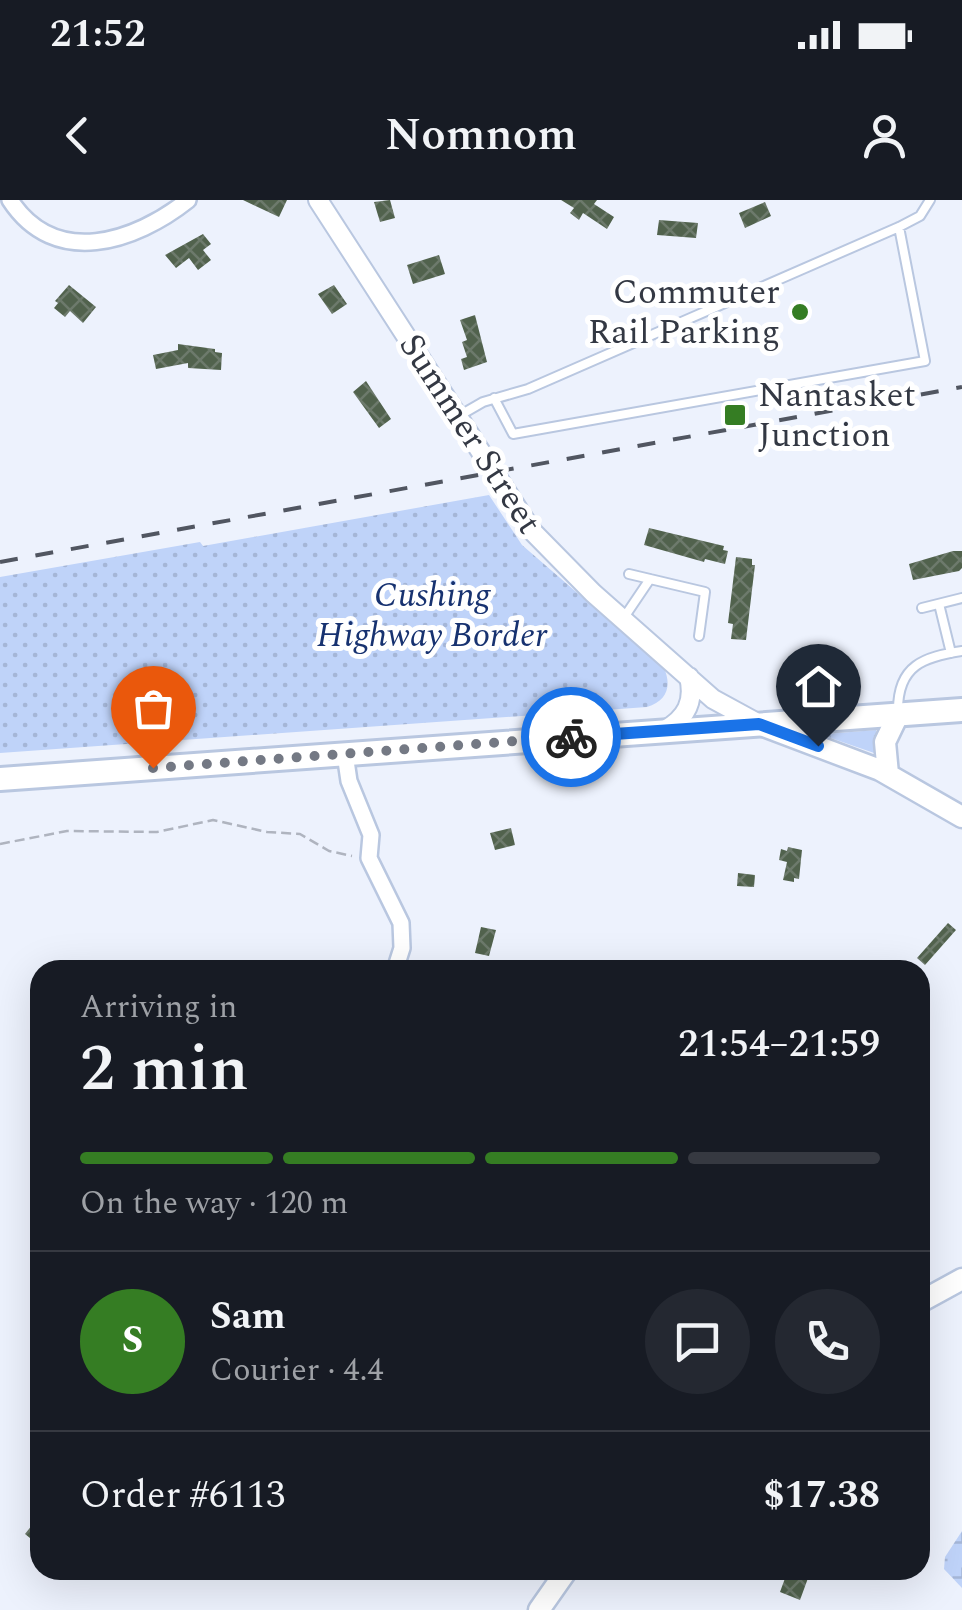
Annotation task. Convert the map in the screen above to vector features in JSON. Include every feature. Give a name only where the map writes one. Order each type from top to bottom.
[{"type":"main road","points":[[0,779],[962,710]]},
{"type":"main road","points":[[888,774],[885,742],[898,715]]},
{"type":"main road","name":"Summer Street","points":[[759,724],[888,774],[962,817]]},
{"type":"main road","points":[[930,1297],[962,1280]]},
{"type":"main road","points":[[540,1610],[560,1580]]},
{"type":"street","points":[[10,200],[26,220],[45,233],[86,242],[138,232],[188,200]]},
{"type":"street","name":"Summer Street","points":[[318,200],[532,532],[713,699],[759,724]]},
{"type":"street","points":[[664,731],[675,725],[689,707],[689,678]]},
{"type":"street","points":[[345,754],[349,780],[370,834],[369,856],[400,917],[402,960]]},
{"type":"lane","points":[[457,417],[899,227],[920,216],[930,200]]},
{"type":"lane","points":[[494,398],[513,434],[926,361],[899,227]]},
{"type":"lane","points":[[629,574],[705,592],[699,636]]},
{"type":"lane","points":[[623,619],[650,579]]},
{"type":"lane","points":[[922,608],[962,598]]},
{"type":"lane","points":[[939,604],[951,653]]},
{"type":"lane","points":[[898,715],[900,690],[911,670],[926,658],[962,651]]},
{"type":"path","points":[[0,844],[66,831],[157,832],[213,820],[267,832],[300,834],[336,854],[369,856]]},
{"type":"green space","name":"Cushing Highway Border","points":[[489,495],[522,545],[664,668],[668,681],[659,701],[647,707],[0,753],[0,577]]},
{"type":"green space","points":[[876,730],[877,754],[825,736],[825,734]]},
{"type":"green space","points":[[962,1531],[962,1588],[944,1569],[945,1557]]},
{"type":"building","points":[[243,200],[287,200],[279,217]]},
{"type":"building","points":[[390,200],[395,218],[380,222],[374,202]]},
{"type":"building","points":[[561,200],[597,200],[594,204],[614,217],[607,229],[583,213],[579,220],[570,213],[574,208]]},
{"type":"building","points":[[765,202],[771,216],[745,228],[739,213]]},
{"type":"building","points":[[659,220],[698,223],[696,238],[657,235]]},
{"type":"building","points":[[203,234],[211,244],[203,250],[211,260],[198,270],[189,258],[176,268],[165,255]]},
{"type":"building","points":[[439,255],[445,274],[413,284],[407,265]]},
{"type":"building","points":[[69,285],[96,307],[83,323],[70,311],[65,317],[54,308]]},
{"type":"building","points":[[334,285],[347,304],[332,314],[318,294]]},
{"type":"building","points":[[475,315],[487,362],[464,370],[461,359],[467,357],[462,342],[467,340],[460,320]]},
{"type":"building","points":[[178,344],[222,353],[221,370],[188,368],[188,363],[156,369],[153,355],[178,350]]},
{"type":"building","points":[[366,381],[391,419],[379,428],[353,392]]},
{"type":"building","points":[[649,528],[724,546],[723,550],[728,551],[725,564],[644,545]]},
{"type":"building","points":[[962,551],[959,571],[913,580],[909,564]]},
{"type":"building","points":[[736,557],[752,559],[755,565],[746,640],[731,639],[733,624],[728,623]]},
{"type":"building","points":[[511,828],[515,845],[495,850],[490,833]]},
{"type":"building","points":[[788,847],[802,850],[799,879],[794,878],[794,882],[783,880],[787,862],[779,860],[781,849],[787,851]]},
{"type":"building","points":[[738,873],[755,875],[754,887],[737,886]]},
{"type":"building","points":[[948,923],[956,930],[929,960],[917,958]]},
{"type":"building","points":[[481,927],[496,930],[489,956],[475,953]]},
{"type":"building","points":[[784,1580],[807,1580],[800,1600],[780,1592]]},
{"type":"railway","points":[[0,562],[962,387]]},
{"type":"way so far","points":[[153,768],[571,737]]},
{"type":"place","name":"Commuter Rail Parking","points":[[800,312]]},
{"type":"place","name":"Nantasket Junction","points":[[735,415]]},
{"type":"route","points":[[571,737],[759,724],[818,746]]}]
